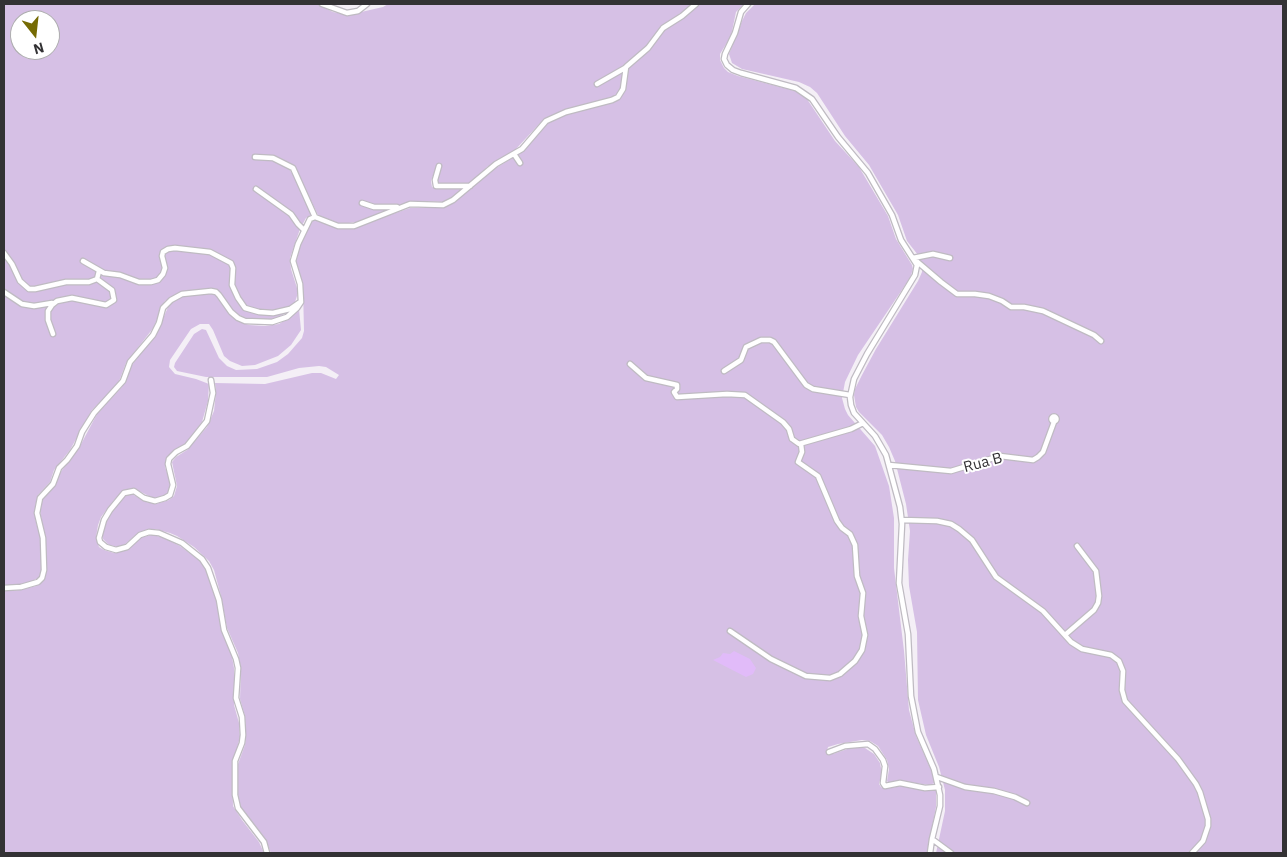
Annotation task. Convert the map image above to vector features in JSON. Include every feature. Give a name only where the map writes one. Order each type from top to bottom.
[{"type":"street","points":[[322,4],[348,13],[358,11],[367,4]]},
{"type":"street","points":[[597,84],[625,67],[648,48],[663,28],[696,4]]},
{"type":"street","points":[[748,4],[741,12],[736,32],[725,54],[726,63],[733,70],[740,73],[796,88],[812,99],[838,137],[868,173],[892,215],[901,240],[916,265],[915,275],[854,379],[850,395],[852,410],[878,441],[889,465],[902,520],[899,583],[908,634],[911,696],[918,732],[937,777],[939,787],[940,806],[930,853]]},
{"type":"street","points":[[362,203],[374,207],[401,207],[416,204],[448,203],[496,164],[522,149],[540,126],[552,117],[618,97],[623,90],[625,67]]},
{"type":"street","points":[[514,154],[520,163]]},
{"type":"street","points":[[255,157],[273,158],[291,166],[316,216],[338,226],[346,227],[365,222],[401,207]]},
{"type":"street","points":[[439,166],[434,180],[436,186],[470,186]]},
{"type":"street","points":[[256,189],[292,214],[304,230]]},
{"type":"street","points":[[4,588],[21,587],[38,582],[42,578],[44,574],[43,538],[37,513],[40,498],[53,484],[59,468],[77,446],[82,432],[94,413],[124,381],[130,362],[157,329],[163,308],[176,296],[211,291],[216,292],[231,312],[245,321],[264,323],[287,317],[301,302],[300,284],[293,261],[294,254],[310,219],[316,216]]},
{"type":"street","points":[[83,261],[106,274],[120,275],[139,282],[151,282],[158,280],[163,274],[165,268],[162,256],[165,250],[173,248],[210,252],[231,263],[233,268],[232,285],[245,308],[273,313],[290,309],[301,302]]},
{"type":"street","points":[[4,253],[20,281],[29,289],[66,282],[89,282],[97,279]]},
{"type":"street","points":[[913,258],[934,254],[950,258]]},
{"type":"street","points":[[913,258],[957,294],[989,296],[1012,307],[1038,309],[1094,335],[1101,341]]},
{"type":"street","points":[[97,279],[99,271]]},
{"type":"street","points":[[4,292],[22,304],[34,306],[72,298],[103,305],[112,303],[115,298],[112,290],[97,279]]},
{"type":"street","points":[[53,334],[47,317],[49,309],[54,303]]},
{"type":"street","points":[[724,371],[741,360],[745,348],[767,339],[774,342],[802,381],[809,387],[850,395]]},
{"type":"street","points":[[630,364],[646,378],[677,385],[677,389],[674,392],[676,398],[727,394],[745,395],[784,422],[789,429],[792,439],[801,444],[851,430],[863,423]]},
{"type":"street","points":[[211,380],[213,390],[207,421],[187,446],[176,452],[169,459],[168,464],[174,485],[170,495],[155,501],[144,498],[134,491],[124,493],[104,520],[99,538],[100,542],[106,547],[116,550],[127,547],[140,535],[149,532],[159,533],[182,543],[202,559],[208,568],[219,600],[224,630],[237,664],[236,698],[242,718],[243,736],[235,761],[234,795],[238,808],[264,842],[268,853]]},
{"type":"street","name":"Rua B","points":[[889,465],[951,471],[1000,456],[1033,460],[1038,458],[1043,452],[1054,422]]},
{"type":"street","points":[[730,632],[771,659],[806,676],[830,678],[840,674],[855,661],[862,650],[865,635],[861,616],[863,593],[857,576],[855,545],[850,534],[837,521],[818,476],[798,462],[802,452],[801,444]]},
{"type":"street","points":[[902,520],[937,521],[951,524],[960,529],[972,540],[996,577],[1043,611],[1071,642],[1082,649],[1111,655],[1117,659],[1123,671],[1122,690],[1125,701],[1178,759],[1196,784],[1208,826],[1203,841],[1192,853]]},
{"type":"street","points":[[1065,635],[1094,610],[1100,596],[1096,570],[1077,546]]},
{"type":"street","points":[[829,752],[846,746],[868,744],[884,760],[886,770],[884,786],[900,783],[930,789],[939,787]]},
{"type":"street","points":[[937,777],[965,787],[994,791],[1015,797],[1027,803]]},
{"type":"street","points":[[932,838],[951,853]]},
{"type":"shaded area","points":[[4,4],[317,4],[333,12],[348,15],[383,7],[388,4],[693,4],[660,28],[644,49],[597,86],[623,70],[621,91],[614,98],[559,113],[542,121],[515,150],[487,167],[469,184],[438,184],[441,166],[437,165],[431,181],[432,187],[465,188],[445,202],[413,201],[357,222],[341,224],[318,215],[297,172],[290,163],[272,155],[253,155],[254,159],[272,161],[289,169],[296,179],[311,215],[306,218],[300,229],[290,258],[291,269],[297,288],[297,296],[293,308],[276,319],[248,319],[231,309],[219,291],[215,290],[185,292],[176,294],[165,301],[154,327],[126,363],[118,384],[92,410],[70,450],[54,470],[50,482],[38,495],[35,518],[41,541],[41,574],[39,578],[24,584],[4,586]]},
{"type":"shaded area","points":[[699,4],[744,4],[736,12],[731,36],[720,54],[720,60],[724,68],[738,76],[795,91],[807,99],[835,141],[859,167],[888,216],[896,239],[912,265],[913,269],[910,278],[858,355],[845,382],[842,398],[848,415],[875,446],[889,486],[894,518],[894,568],[909,710],[916,736],[935,783],[929,785],[901,781],[889,783],[887,781],[889,769],[887,760],[878,746],[870,741],[862,740],[838,744],[828,747],[827,751],[828,754],[833,754],[853,747],[865,748],[874,754],[880,763],[882,773],[879,784],[881,787],[885,789],[901,786],[936,791],[936,807],[927,853],[271,853],[265,838],[239,802],[237,787],[238,764],[245,745],[246,736],[245,716],[240,699],[241,669],[238,653],[227,628],[214,570],[209,561],[194,547],[170,533],[155,529],[146,530],[138,533],[123,546],[119,547],[109,545],[103,539],[102,534],[108,517],[125,496],[132,494],[146,502],[156,504],[169,500],[174,496],[177,486],[172,462],[187,450],[207,427],[214,411],[215,383],[265,384],[312,373],[321,373],[336,379],[339,375],[326,367],[319,366],[299,368],[267,377],[206,377],[177,371],[174,367],[175,363],[194,334],[202,329],[206,330],[219,358],[227,366],[236,370],[257,369],[277,362],[288,354],[302,338],[304,331],[303,288],[296,267],[296,260],[301,242],[310,222],[316,220],[338,229],[349,229],[410,208],[450,205],[489,172],[521,153],[549,122],[555,118],[620,97],[624,91],[627,68],[663,29]]},
{"type":"shaded area","points":[[755,4],[1283,4],[1283,853],[936,853],[945,811],[945,790],[939,767],[926,735],[918,700],[917,632],[909,586],[910,531],[906,504],[895,461],[889,447],[882,435],[859,412],[854,395],[855,389],[876,349],[918,281],[922,272],[922,264],[918,255],[907,241],[898,215],[869,165],[845,136],[817,93],[799,82],[742,69],[732,63],[729,54],[746,13]]},
{"type":"shaded area","points":[[210,293],[216,295],[232,317],[249,325],[265,326],[279,324],[299,309],[301,330],[291,345],[278,356],[255,365],[242,366],[224,356],[209,324],[200,324],[191,329],[170,360],[169,367],[175,374],[209,384],[208,401],[202,422],[184,446],[173,451],[166,460],[165,467],[171,484],[169,494],[164,497],[153,498],[133,488],[125,490],[114,500],[101,517],[96,537],[99,547],[114,553],[127,550],[142,537],[152,535],[162,537],[180,546],[200,561],[205,568],[216,596],[221,628],[234,668],[234,705],[239,723],[240,737],[232,767],[233,806],[259,842],[264,853],[4,853],[4,591],[36,586],[45,578],[45,538],[40,511],[42,500],[54,486],[60,473],[79,448],[97,414],[122,387],[132,365],[157,332],[169,305],[180,297]]},
{"type":"shaded area","points":[[734,651],[750,659],[756,668],[753,674],[746,677],[713,660],[720,657],[723,653],[730,654]]}]
